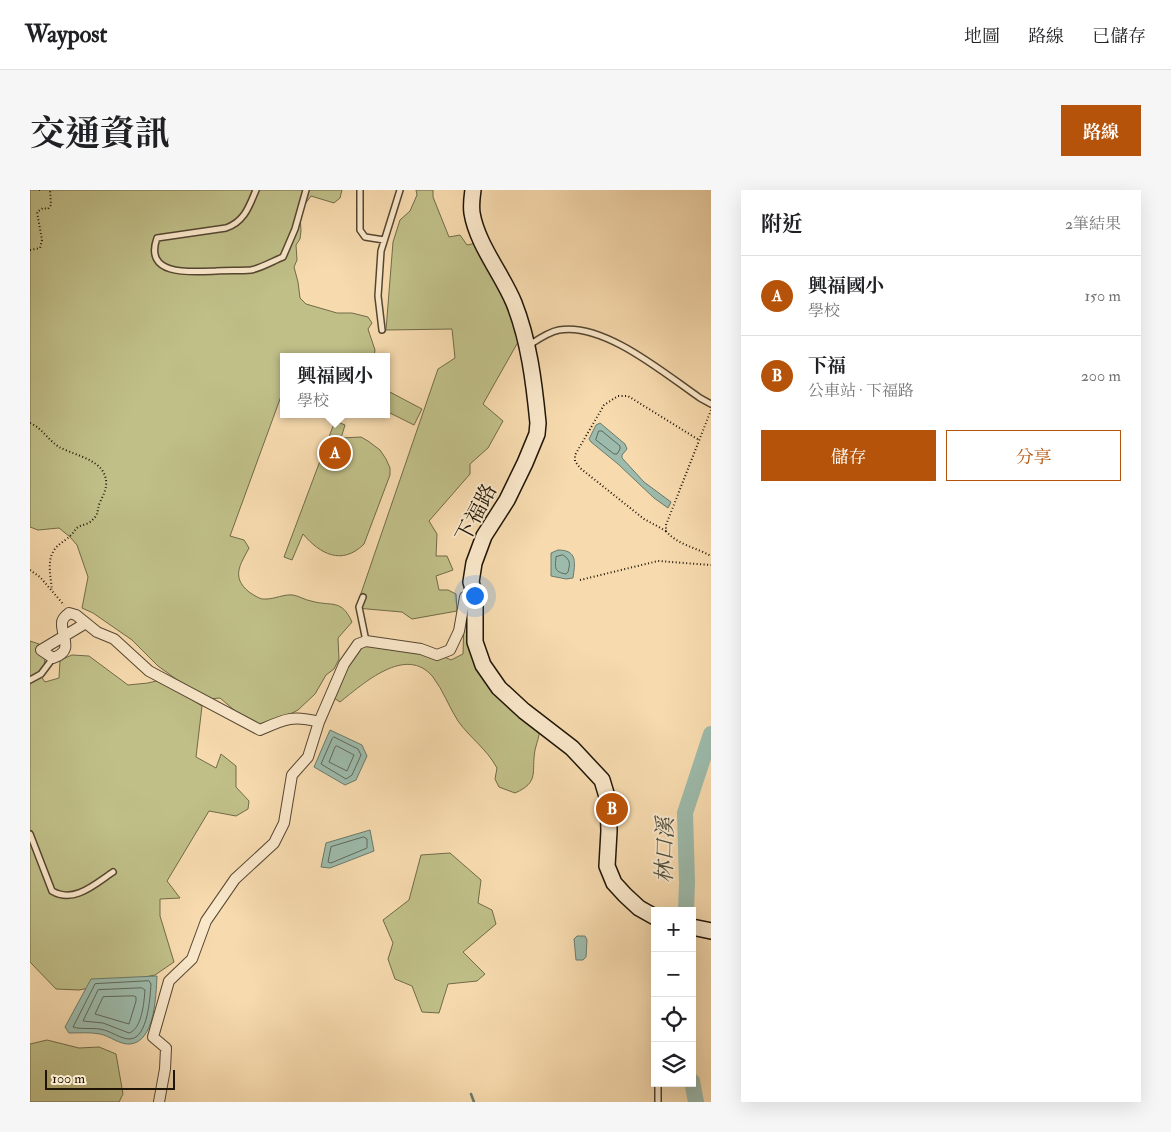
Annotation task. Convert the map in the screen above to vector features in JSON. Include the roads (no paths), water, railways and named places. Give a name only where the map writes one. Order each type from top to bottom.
[{"type":"main road","name":"下福路","points":[[473,190],[472,213],[476,226],[486,252],[501,275],[514,303],[528,346],[538,423],[537,434],[515,485],[478,550],[471,582],[475,596],[475,642],[483,665],[499,688],[524,711],[572,748],[602,780],[608,800],[609,831],[606,866],[614,883],[625,895],[639,908],[651,915]]},
{"type":"main road","points":[[696,928],[709,931]]},
{"type":"street","points":[[160,1102],[166,1048],[153,1037],[169,981],[192,959],[206,921],[235,879],[274,843],[284,823],[292,775],[308,757],[319,722],[344,664],[358,644],[366,641],[421,649],[437,655],[450,650],[459,631],[465,596],[475,596]]},
{"type":"street","points":[[65,635],[62,623],[64,618],[69,613],[76,615],[97,632],[114,639],[149,671],[260,730],[285,718],[303,718],[319,722]]},
{"type":"street","points":[[53,658],[41,650],[86,623]]},
{"type":"lane","points":[[256,190],[247,212],[236,225],[157,238],[154,247],[156,257],[164,266],[174,271],[194,272],[252,270],[283,257],[295,229],[306,190]]},
{"type":"lane","points":[[360,190],[360,230],[366,237],[384,240]]},
{"type":"lane","points":[[382,330],[378,296],[381,251],[400,190]]},
{"type":"lane","points":[[528,346],[557,330],[588,331],[633,352],[711,404]]},
{"type":"lane","points":[[363,597],[359,607],[366,641]]},
{"type":"lane","points":[[30,680],[41,674],[53,658]]},
{"type":"lane","points":[[30,834],[52,892],[60,896],[81,893],[113,872]]},
{"type":"lane","points":[[658,1087],[658,1102]]},
{"type":"water","points":[[600,423],[625,444],[627,449],[622,458],[644,482],[671,502],[668,508],[654,498],[591,442],[589,439],[596,425]]},
{"type":"water","points":[[558,550],[569,552],[574,558],[573,578],[566,579],[551,576],[551,553]]},
{"type":"water","points":[[330,730],[362,745],[367,756],[356,780],[345,785],[314,767]]},
{"type":"water","points":[[370,830],[374,851],[330,868],[321,867],[326,843]]},
{"type":"water","points":[[577,936],[585,936],[587,940],[586,957],[583,960],[576,960],[574,939]]},
{"type":"water","points":[[157,976],[155,1005],[149,1027],[145,1035],[138,1041],[126,1044],[100,1034],[69,1033],[65,1027],[91,979]]},
{"type":"waterway","name":"林口溪","points":[[686,907],[685,813],[711,734]]},
{"type":"waterway","name":"林口溪","points":[[693,1087],[696,1102]]},
{"type":"waterway","points":[[471,1094],[474,1102]]},
{"type":"place","name":"興福國小","points":[[335,453]]},
{"type":"place","name":"下福","points":[[612,809]]}]
